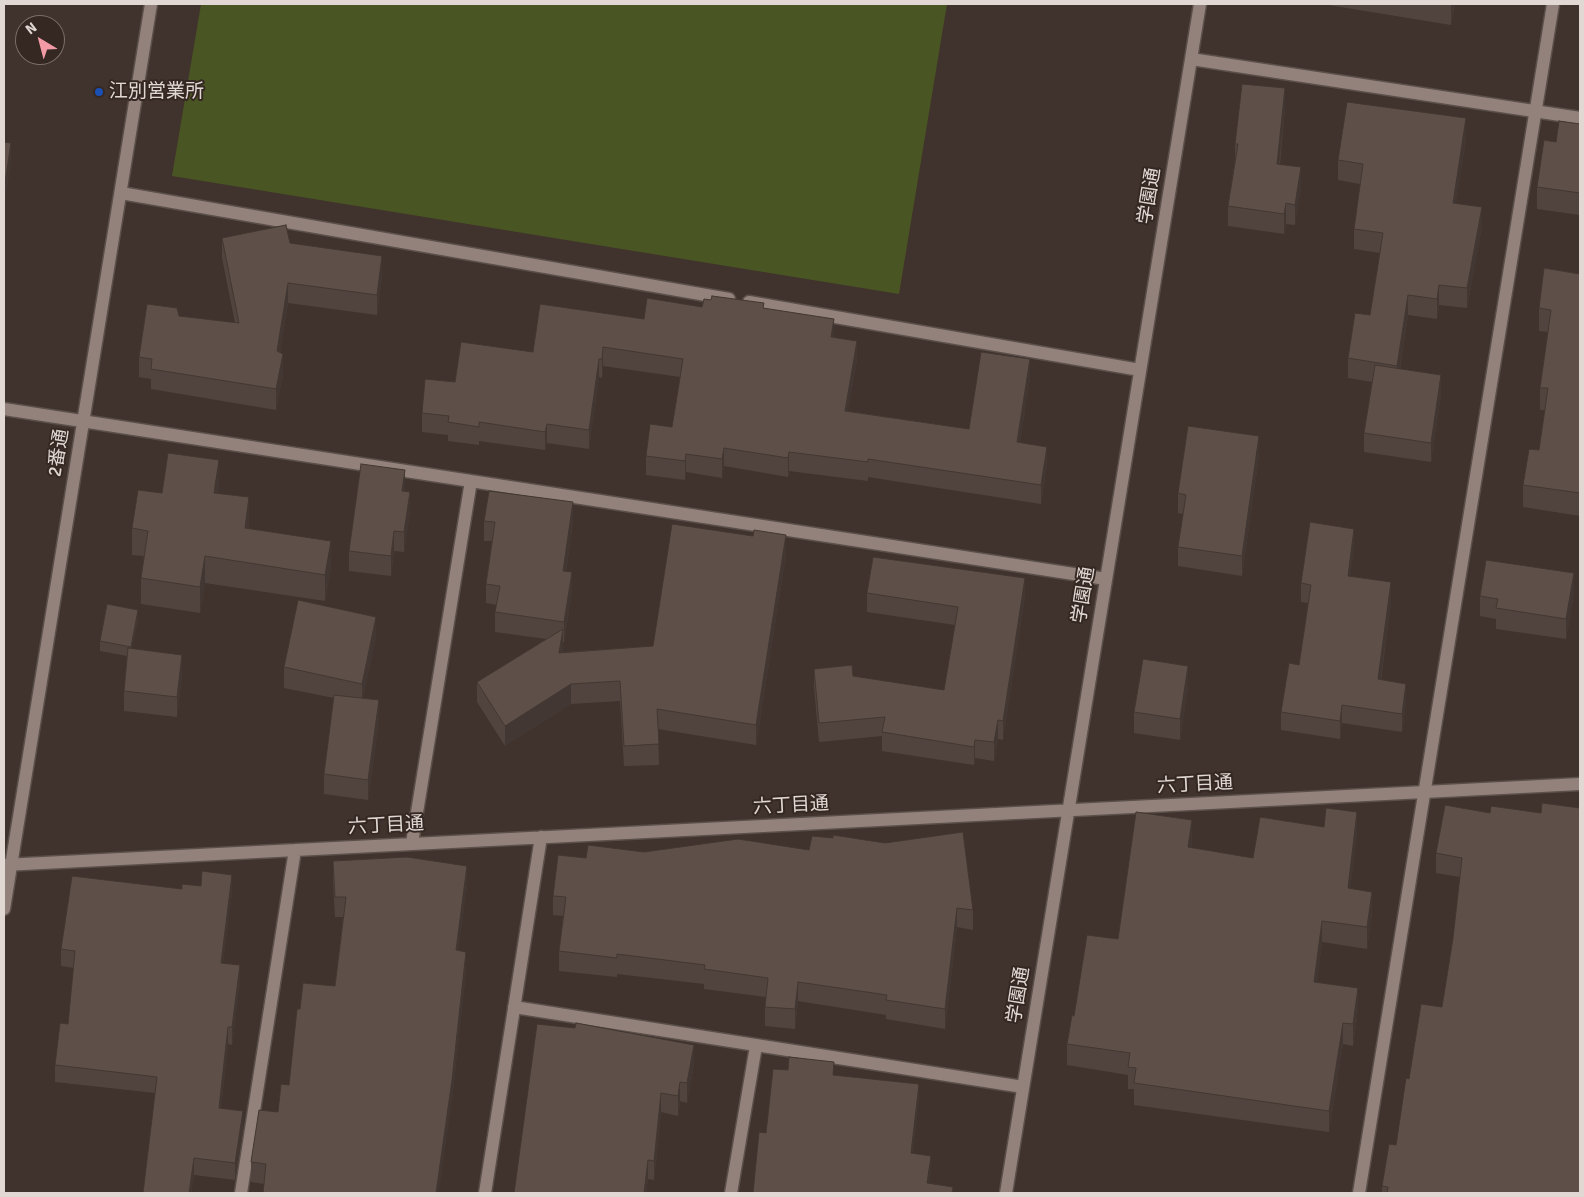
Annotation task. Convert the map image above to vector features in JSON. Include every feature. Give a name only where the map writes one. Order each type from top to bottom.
[{"type":"street","name":"2番通","points":[[4,909],[7,865],[83,422],[151,4]]},
{"type":"street","name":"学園通","points":[[1006,1193],[1200,4]]},
{"type":"street","points":[[1359,1193],[1553,4]]},
{"type":"street","points":[[1191,59],[1580,118]]},
{"type":"street","points":[[121,193],[1140,370]]},
{"type":"street","points":[[4,409],[1106,578]]},
{"type":"street","points":[[412,843],[471,481]]},
{"type":"street","name":"六丁目通","points":[[7,865],[1580,784]]},
{"type":"street","points":[[485,1193],[541,837]]},
{"type":"street","points":[[241,1193],[294,850]]},
{"type":"street","points":[[514,1007],[1023,1088]]},
{"type":"street","points":[[731,1193],[756,1046]]},
{"type":"green space","points":[[201,4],[947,4],[899,294],[172,176]]},
{"type":"building","points":[[1242,84],[1285,88],[1277,164],[1301,167],[1295,205],[1286,203],[1284,214],[1228,206],[1238,144],[1235,144]]},
{"type":"building","points":[[1347,102],[1466,118],[1453,203],[1482,207],[1467,288],[1439,285],[1437,299],[1408,295],[1397,366],[1348,358],[1355,313],[1370,315],[1383,233],[1354,229],[1363,164],[1338,160]]},
{"type":"building","points":[[1559,121],[1580,124],[1580,193],[1537,187],[1544,140],[1556,142]]},
{"type":"building","points":[[4,142],[11,143],[4,190]]},
{"type":"building","points":[[286,225],[290,243],[382,256],[377,295],[288,283],[277,351],[283,354],[276,389],[151,369],[152,359],[139,357],[147,304],[177,308],[179,316],[239,323],[222,238]]},
{"type":"building","points":[[1544,268],[1580,274],[1580,493],[1523,485],[1529,449],[1539,450],[1548,388],[1540,388],[1551,310],[1539,308]]},
{"type":"building","points":[[712,296],[764,303],[763,308],[834,319],[831,337],[857,341],[845,411],[969,429],[981,352],[1030,359],[1017,442],[1047,447],[1041,485],[868,459],[868,462],[789,452],[788,458],[724,448],[722,459],[686,454],[685,461],[646,456],[650,424],[672,427],[683,359],[603,347],[602,359],[599,359],[589,430],[547,424],[545,432],[479,422],[479,427],[448,422],[449,416],[422,413],[425,379],[455,382],[461,342],[533,352],[540,304],[644,319],[647,298],[702,307],[704,299],[711,300]]},
{"type":"building","points":[[1375,365],[1441,375],[1431,443],[1364,433]]},
{"type":"building","points":[[1188,426],[1259,436],[1242,556],[1178,547],[1186,495],[1178,493]]},
{"type":"building","points":[[168,453],[219,460],[214,493],[249,497],[245,528],[331,541],[325,575],[205,556],[200,587],[141,578],[148,531],[132,528],[138,490],[162,493]]},
{"type":"building","points":[[361,464],[405,470],[402,491],[410,492],[404,532],[394,531],[391,556],[349,551]]},
{"type":"building","points":[[489,491],[573,502],[563,571],[572,572],[564,622],[495,612],[500,586],[486,584],[495,522],[484,521]]},
{"type":"building","points":[[1310,522],[1354,529],[1348,576],[1391,582],[1378,679],[1406,684],[1402,714],[1342,705],[1340,721],[1281,712],[1289,663],[1299,665],[1311,585],[1301,583]]},
{"type":"building","points":[[672,524],[753,536],[754,530],[786,535],[756,725],[657,709],[659,744],[624,746],[620,681],[571,684],[505,726],[477,682],[563,629],[559,653],[653,646]]},
{"type":"building","points":[[873,557],[1025,578],[1003,721],[998,720],[994,742],[975,740],[974,747],[882,732],[885,717],[819,723],[814,669],[852,665],[853,676],[944,690],[958,607],[867,593]]},
{"type":"building","points":[[1486,560],[1574,573],[1566,619],[1496,608],[1498,599],[1480,596]]},
{"type":"building","points":[[298,600],[376,617],[362,684],[284,667]]},
{"type":"building","points":[[107,604],[138,610],[131,647],[100,641]]},
{"type":"building","points":[[128,648],[182,655],[177,697],[124,691]]},
{"type":"building","points":[[1143,659],[1188,666],[1180,719],[1134,712]]},
{"type":"building","points":[[334,695],[379,700],[368,780],[324,774]]},
{"type":"building","points":[[1542,803],[1580,808],[1580,1193],[1387,1193],[1388,1187],[1382,1186],[1389,1144],[1396,1145],[1406,1078],[1409,1079],[1421,1004],[1442,1007],[1453,938],[1462,858],[1436,853],[1445,805],[1490,813],[1491,806],[1541,813]]},
{"type":"building","points":[[1326,808],[1357,812],[1348,888],[1372,892],[1367,927],[1322,921],[1314,982],[1358,988],[1353,1024],[1343,1023],[1329,1111],[1134,1083],[1136,1068],[1128,1067],[1130,1053],[1067,1044],[1072,1015],[1074,1016],[1087,935],[1118,939],[1136,812],[1192,820],[1188,847],[1253,858],[1260,817],[1324,827]]},
{"type":"building","points":[[963,832],[973,910],[957,908],[945,1009],[886,1000],[887,995],[798,982],[795,1009],[765,1007],[768,978],[704,969],[705,965],[617,954],[617,958],[559,951],[566,897],[553,896],[558,855],[586,858],[588,845],[644,852],[738,839],[809,850],[812,836],[833,838],[833,835],[885,843]]},
{"type":"building","points":[[407,857],[467,866],[456,950],[466,952],[452,1080],[436,1193],[263,1193],[266,1164],[251,1162],[259,1110],[278,1112],[281,1084],[289,1085],[297,1009],[300,1009],[303,983],[335,986],[346,897],[335,897],[333,861]]},
{"type":"building","points":[[202,871],[232,875],[221,963],[240,965],[232,1027],[228,1027],[219,1108],[243,1111],[235,1163],[194,1158],[189,1193],[143,1193],[157,1077],[55,1065],[60,1023],[68,1024],[75,951],[61,949],[72,876],[182,889],[182,884],[201,886]]},
{"type":"building","points":[[576,1023],[694,1045],[687,1083],[680,1082],[678,1096],[661,1093],[654,1161],[648,1160],[644,1193],[514,1193],[537,1024],[575,1028]]},
{"type":"building","points":[[789,1057],[834,1062],[833,1075],[919,1084],[911,1153],[931,1156],[927,1183],[953,1187],[952,1193],[753,1193],[759,1132],[766,1133],[773,1069],[788,1070]]},
{"type":"place","name":"江別営業所","points":[[99,92]]}]
